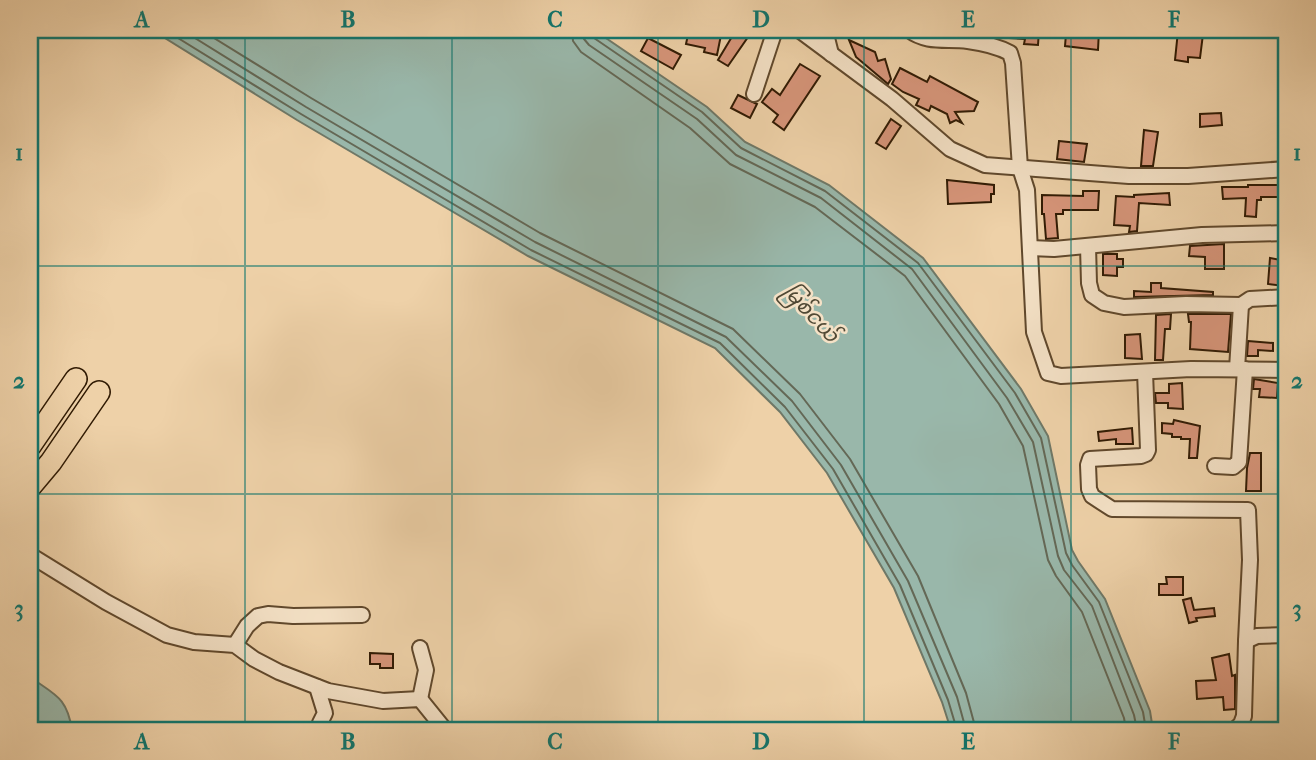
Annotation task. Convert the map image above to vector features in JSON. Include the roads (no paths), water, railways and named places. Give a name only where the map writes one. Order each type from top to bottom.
[{"type":"highway","points":[[30,446],[76,379]]},
{"type":"highway","points":[[30,487],[51,462],[99,391]]},
{"type":"street","points":[[754,94],[775,30]]},
{"type":"street","points":[[799,30],[892,99],[950,149],[985,165],[1129,176],[1188,176],[1286,169]]},
{"type":"street","points":[[825,30],[831,54]]},
{"type":"street","points":[[909,30],[932,40],[967,41],[999,47],[1010,53],[1013,63],[1020,167],[1027,190],[1034,332],[1048,373],[1061,376],[1241,369],[1286,370]]},
{"type":"street","points":[[1030,248],[1087,246],[1202,235],[1286,233]]},
{"type":"street","points":[[1087,246],[1092,296],[1104,303],[1124,307],[1241,305],[1250,299],[1286,297]]},
{"type":"street","points":[[1215,466],[1233,467],[1239,462],[1241,305]]},
{"type":"street","points":[[1145,372],[1148,445],[1146,454],[1090,459],[1089,489],[1093,496],[1112,509],[1248,510],[1250,560],[1244,716],[1234,730]]},
{"type":"street","points":[[76,379],[99,391]]},
{"type":"street","points":[[30,555],[106,602],[167,635],[194,642],[235,645],[267,665],[317,687],[383,701],[420,699]]},
{"type":"street","points":[[235,645],[247,626],[258,616],[362,615]]},
{"type":"street","points":[[1246,641],[1257,636],[1286,635]]},
{"type":"street","points":[[420,699],[426,670],[421,648]]},
{"type":"street","points":[[317,687],[325,713],[319,730]]},
{"type":"street","points":[[420,699],[445,730]]},
{"type":"water","name":"မြစ်ငယ်","points":[[152,30],[594,30],[707,107],[745,142],[829,185],[923,258],[1021,389],[1048,436],[1072,550],[1105,599],[1150,711],[1153,730],[951,730],[894,588],[827,473],[780,412],[715,348],[528,256],[297,120]]},
{"type":"water","points":[[30,677],[63,703],[72,730],[30,730]]}]
